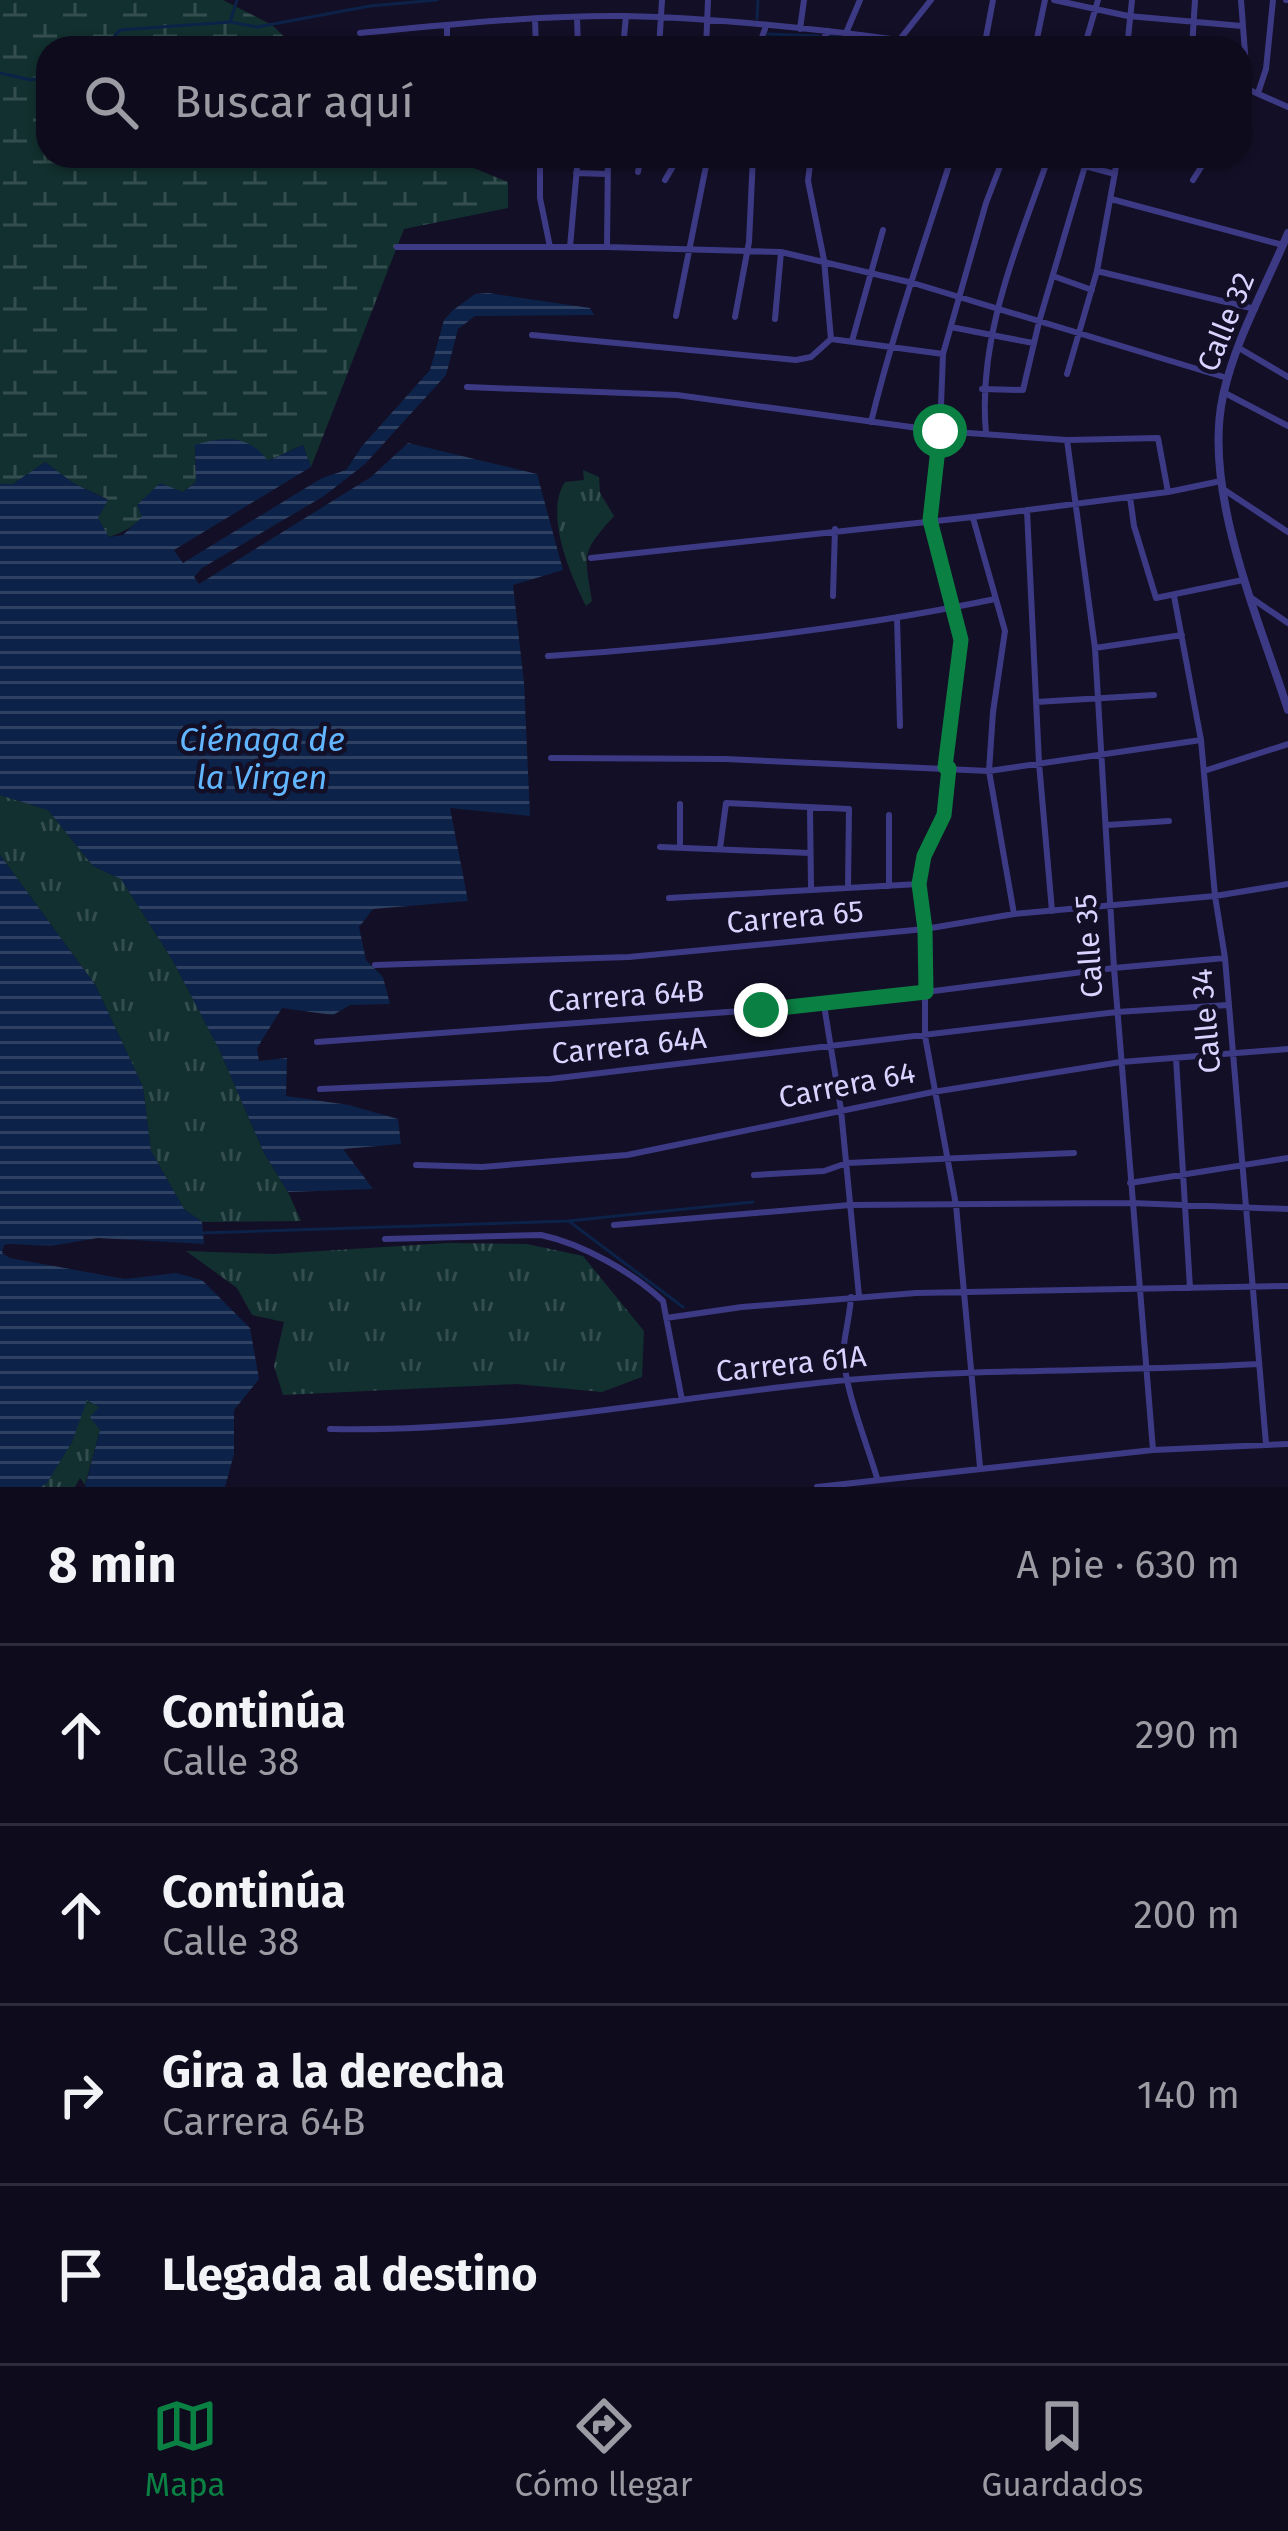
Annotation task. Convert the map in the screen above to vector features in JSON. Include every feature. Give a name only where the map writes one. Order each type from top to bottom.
[{"type":"street","points":[[660,36],[662,0]]},
{"type":"street","points":[[707,36],[708,0]]},
{"type":"street","points":[[800,29],[805,0]]},
{"type":"street","points":[[846,33],[860,0]]},
{"type":"street","points":[[902,36],[931,0]]},
{"type":"street","points":[[986,36],[993,0]]},
{"type":"street","points":[[1039,36],[1050,0],[1097,4],[1128,16],[1242,26]]},
{"type":"street","points":[[1127,36],[1132,0]]},
{"type":"street","points":[[1194,36],[1195,0]]},
{"type":"street","points":[[1240,0],[1243,36]]},
{"type":"street","points":[[1258,93],[1266,69],[1273,0]]},
{"type":"street","points":[[1088,36],[1097,4]]},
{"type":"street","points":[[624,36],[626,16]]},
{"type":"street","points":[[360,33],[626,16],[860,36]]},
{"type":"street","points":[[577,17],[578,36]]},
{"type":"street","points":[[535,19],[536,36]]},
{"type":"street","points":[[447,26],[447,36]]},
{"type":"street","points":[[762,36],[765,28]]},
{"type":"street","points":[[826,36],[828,32]]},
{"type":"street","points":[[1252,90],[1288,107]]},
{"type":"street","points":[[541,168],[543,225],[550,248]]},
{"type":"street","points":[[570,247],[576,168]]},
{"type":"street","points":[[607,168],[607,247]]},
{"type":"street","points":[[638,172],[639,168]]},
{"type":"street","points":[[665,180],[672,168]]},
{"type":"street","points":[[676,316],[705,168]]},
{"type":"street","points":[[735,316],[749,242],[752,168]]},
{"type":"street","points":[[810,168],[808,181],[824,260],[831,339]]},
{"type":"street","points":[[871,422],[889,348],[914,284],[948,168]]},
{"type":"street","points":[[980,1467],[967,1292],[926,1036],[925,929],[919,884],[924,856],[944,815],[961,640],[930,520],[943,354],[1000,168]]},
{"type":"street","points":[[986,433],[982,389],[998,310],[1045,168]]},
{"type":"street","points":[[982,389],[1023,390],[1084,168]]},
{"type":"street","points":[[1092,168],[1115,174]]},
{"type":"street","points":[[1066,374],[1097,271],[1116,168]]},
{"type":"street","points":[[1193,180],[1200,168]]},
{"type":"street","points":[[576,172],[607,174]]},
{"type":"street","points":[[1111,199],[1283,244]]},
{"type":"street","points":[[852,341],[883,230]]},
{"type":"street","name":"Calle 32","points":[[1288,233],[1223,392],[1218,454],[1232,536],[1288,710]]},
{"type":"street","points":[[397,247],[781,253],[959,296],[1228,378]]},
{"type":"street","points":[[775,319],[781,253]]},
{"type":"street","points":[[1277,258],[1288,266]]},
{"type":"street","points":[[1097,271],[1256,309]]},
{"type":"street","points":[[1053,276],[1092,290]]},
{"type":"street","points":[[951,327],[1033,343]]},
{"type":"street","points":[[532,335],[805,359],[831,339],[943,354]]},
{"type":"street","points":[[1239,348],[1288,377]]},
{"type":"street","points":[[467,387],[677,395],[940,431],[1067,440],[1158,438],[1168,492]]},
{"type":"street","points":[[1223,392],[1288,426]]},
{"type":"street","name":"Calle 35","points":[[1067,440],[1095,648],[1120,1062],[1153,1450]]},
{"type":"street","points":[[591,558],[1222,485],[1288,532]]},
{"type":"street","points":[[1130,497],[1153,595],[1160,599],[1247,580]]},
{"type":"street","points":[[1027,510],[1052,910]]},
{"type":"street","points":[[973,517],[1005,631],[989,771],[1014,914]]},
{"type":"street","points":[[833,596],[835,530]]},
{"type":"street","name":"Calle 34","points":[[1174,596],[1201,740],[1225,958],[1266,1444]]},
{"type":"street","points":[[548,656],[662,649],[995,599]]},
{"type":"street","points":[[1253,599],[1288,623]]},
{"type":"street","points":[[897,617],[900,726]]},
{"type":"street","points":[[1095,648],[1183,635]]},
{"type":"street","points":[[1036,702],[1154,695]]},
{"type":"street","points":[[551,758],[725,759],[989,771],[1201,740]]},
{"type":"street","points":[[1204,771],[1288,744]]},
{"type":"street","points":[[720,848],[726,803],[849,809],[848,887]]},
{"type":"street","points":[[680,804],[680,847]]},
{"type":"street","points":[[810,808],[811,887]]},
{"type":"street","points":[[889,815],[889,886]]},
{"type":"street","points":[[1106,825],[1169,821]]},
{"type":"street","points":[[660,847],[810,853]]},
{"type":"street","points":[[669,898],[919,884]]},
{"type":"street","name":"Carrera 65","points":[[375,965],[629,958],[925,929],[1014,914],[1215,896],[1288,884]]},
{"type":"street","name":"Carrera 64B","points":[[317,1042],[824,1006],[1225,958]]},
{"type":"street","name":"Carrera 64A","points":[[320,1089],[550,1079],[1118,1012],[1228,1004]]},
{"type":"street","points":[[824,1006],[850,1205],[855,1296],[844,1346],[877,1478]]},
{"type":"street","name":"Carrera 64","points":[[416,1166],[482,1167],[627,1155],[934,1092],[1120,1062],[1288,1049]]},
{"type":"street","points":[[1176,1057],[1190,1288]]},
{"type":"street","points":[[754,1175],[824,1171],[847,1163],[1074,1153]]},
{"type":"street","points":[[1130,1184],[1288,1158]]},
{"type":"street","points":[[614,1225],[850,1205],[1131,1203],[1288,1209]]},
{"type":"street","points":[[385,1239],[541,1235],[560,1239],[658,1296],[682,1400]]},
{"type":"street","points":[[666,1318],[855,1296],[1288,1286]]},
{"type":"street","name":"Carrera 61A","points":[[330,1429],[403,1431],[506,1424],[849,1380],[1258,1364]]},
{"type":"street","points":[[817,1487],[1153,1450],[1288,1444]]},
{"type":"green space","points":[[0,0],[223,0],[284,36],[36,36],[36,168],[474,168],[508,182],[508,208],[404,229],[311,467],[303,445],[267,461],[195,446],[196,482],[139,522],[108,537],[98,518],[107,499],[73,483],[45,462],[13,484],[0,484]]},
{"type":"green space","points":[[583,470],[599,477],[600,493],[614,516],[590,546],[587,573],[592,601],[586,606],[567,561],[557,510],[565,482],[584,480]]},
{"type":"green space","points":[[0,795],[48,810],[93,866],[121,879],[173,961],[301,1221],[202,1222],[184,1209],[151,1151],[143,1087],[96,986],[0,855]]},
{"type":"green space","points":[[448,1243],[527,1244],[583,1256],[644,1331],[642,1377],[602,1392],[516,1384],[283,1395],[274,1366],[284,1322],[252,1315],[237,1288],[186,1251],[273,1254]]},
{"type":"green space","points":[[86,1399],[100,1407],[95,1420],[100,1430],[85,1485],[80,1478],[75,1487],[41,1487],[72,1442]]},
{"type":"water","name":"Ciénaga de la Virgen","points":[[475,294],[590,308],[594,315],[475,316],[458,329],[446,375],[365,464],[324,496],[194,577],[199,584],[371,477],[408,443],[537,474],[563,570],[513,585],[524,683],[530,816],[450,808],[468,901],[373,909],[359,927],[366,960],[383,977],[390,1004],[350,1005],[333,1015],[282,1008],[257,1048],[259,1061],[287,1058],[286,1096],[349,1105],[398,1119],[401,1144],[343,1149],[373,1189],[288,1192],[264,1153],[219,1049],[173,961],[121,879],[93,866],[48,810],[0,795],[0,484],[13,484],[45,462],[108,500],[98,518],[109,537],[123,535],[142,517],[137,505],[160,483],[183,492],[196,482],[195,445],[235,440],[253,446],[268,461],[303,445],[311,467],[174,550],[183,563],[322,478],[346,470],[430,370],[444,320]]},
{"type":"water","points":[[0,855],[96,986],[143,1087],[151,1151],[184,1209],[202,1222],[204,1244],[98,1238],[51,1246],[10,1244],[4,1245],[2,1253],[125,1279],[176,1273],[202,1280],[250,1328],[259,1379],[234,1410],[234,1454],[225,1487],[85,1487],[100,1430],[90,1417],[99,1407],[87,1400],[72,1442],[47,1483],[0,1487]]},
{"type":"waterway","points":[[115,36],[120,30],[230,22],[237,0]]},
{"type":"waterway","points":[[230,22],[257,27],[370,6],[437,0]]},
{"type":"waterway","points":[[757,19],[758,0]]},
{"type":"waterway","points":[[768,34],[819,36]]},
{"type":"waterway","points":[[0,73],[36,79]]},
{"type":"waterway","points":[[201,1233],[568,1221],[753,1202]]},
{"type":"waterway","points":[[570,1222],[683,1307]]},
{"type":"route","points":[[761,1010],[926,992],[919,884],[924,856],[944,815],[949,768],[945,767],[961,640],[930,520],[940,431]]}]
